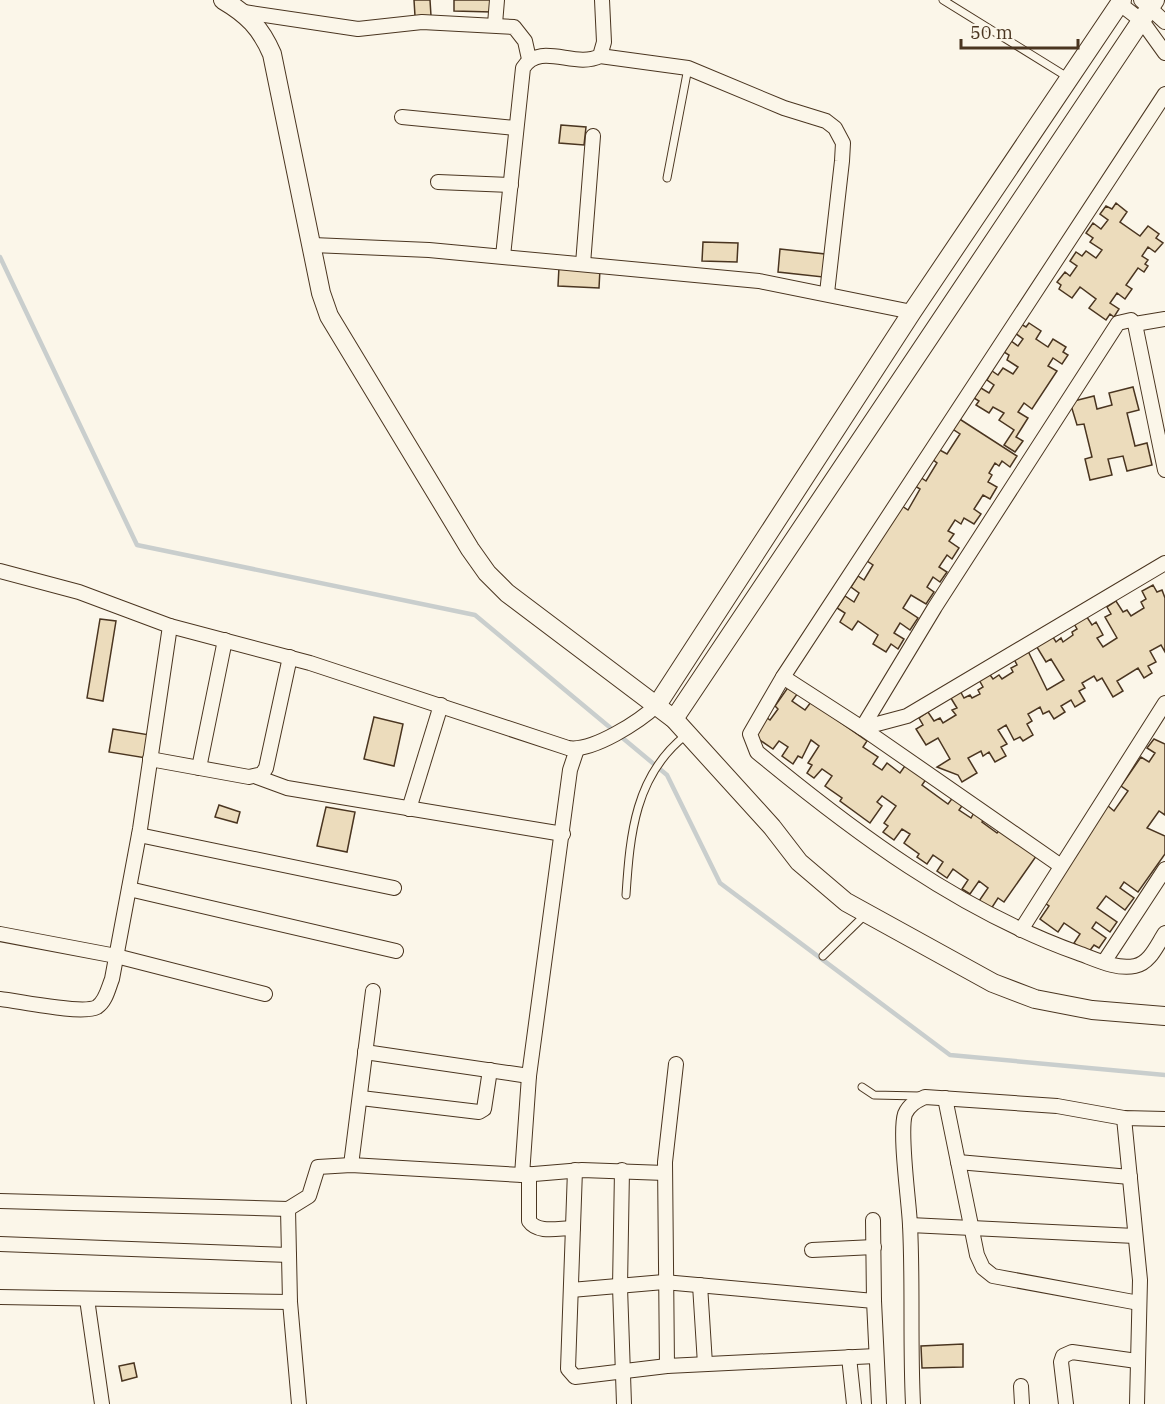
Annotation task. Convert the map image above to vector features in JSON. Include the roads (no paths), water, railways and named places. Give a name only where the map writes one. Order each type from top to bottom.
[{"type":"street","points":[[223,0],[244,12],[260,29],[272,54],[313,245],[321,293],[340,338],[487,573],[507,593],[674,719],[686,735],[772,827],[799,862],[828,888],[867,914],[993,983],[1035,999],[1092,1010],[1165,1016]]},
{"type":"street","points":[[495,24],[497,0]]},
{"type":"street","points":[[600,56],[604,42],[602,0]]},
{"type":"street","points":[[0,571],[79,592],[170,626],[290,657],[577,749],[592,744],[642,719],[657,705],[912,312],[1121,2],[1147,7],[1165,22]]},
{"type":"street","points":[[1147,7],[1165,53]]},
{"type":"street","points":[[674,719],[1147,7]]},
{"type":"street","points":[[244,12],[358,29],[422,22],[495,24],[514,27],[520,32],[529,59]]},
{"type":"street","points":[[503,256],[519,87],[523,68],[529,59],[540,55],[591,61],[600,56],[688,68],[784,108],[826,121],[835,128],[843,143],[827,293]]},
{"type":"street","points":[[1165,94],[783,677],[750,734],[757,752],[858,831],[926,878],[1021,930],[1104,962],[1132,967],[1142,964],[1165,933]]},
{"type":"street","points":[[402,117],[516,128]]},
{"type":"street","points":[[583,264],[593,136]]},
{"type":"street","points":[[438,182],[511,184]]},
{"type":"street","points":[[313,245],[429,250],[759,281],[912,312]]},
{"type":"street","points":[[1135,324],[1165,319]]},
{"type":"street","points":[[862,728],[935,607],[1118,323],[1131,320],[1135,324],[1165,470]]},
{"type":"street","points":[[862,728],[907,716],[1165,563]]},
{"type":"street","points":[[0,999],[94,1008],[103,1002],[112,979],[117,956],[139,835],[170,626]]},
{"type":"street","points":[[199,768],[225,640]]},
{"type":"street","points":[[257,777],[266,768],[290,657]]},
{"type":"street","points":[[783,677],[862,728],[1061,866]]},
{"type":"street","points":[[1021,930],[1165,703]]},
{"type":"street","points":[[409,809],[441,705]]},
{"type":"street","points":[[573,1228],[541,1229],[533,1226],[529,1221],[525,1174],[529,1076],[570,770],[577,749]]},
{"type":"street","points":[[150,759],[257,777],[287,788],[563,834]]},
{"type":"street","points":[[139,835],[394,888]]},
{"type":"street","points":[[1104,962],[1165,868]]},
{"type":"street","points":[[129,889],[396,951]]},
{"type":"street","points":[[0,934],[117,956],[265,994]]},
{"type":"street","points":[[351,1165],[373,991]]},
{"type":"street","points":[[364,1052],[529,1076]]},
{"type":"street","points":[[666,1366],[664,1173],[676,1064]]},
{"type":"street","points":[[361,1098],[479,1112],[484,1109],[490,1070]]},
{"type":"street","points":[[913,1404],[910,1349],[910,1225],[905,1115],[911,1104],[925,1096],[1058,1106],[1125,1118],[1165,1119]]},
{"type":"street","points":[[945,1098],[970,1226],[977,1255],[983,1268],[993,1276],[1139,1303]]},
{"type":"street","points":[[1125,1118],[1139,1303],[1137,1404]]},
{"type":"street","points":[[958,1162],[1130,1177]]},
{"type":"street","points":[[0,1201],[288,1209],[309,1196],[318,1167],[351,1165],[525,1174],[575,1170],[664,1173]]},
{"type":"street","points":[[575,1170],[568,1369],[575,1377],[666,1366],[876,1356]]},
{"type":"street","points":[[622,1170],[620,1287],[624,1404]]},
{"type":"street","points":[[288,1209],[290,1302],[299,1404]]},
{"type":"street","points":[[873,1220],[879,1404]]},
{"type":"street","points":[[910,1225],[970,1226],[1135,1236]]},
{"type":"street","points":[[0,1244],[289,1255]]},
{"type":"street","points":[[812,1250],[873,1247]]},
{"type":"street","points":[[571,1290],[664,1281],[874,1301]]},
{"type":"street","points":[[700,1285],[705,1364]]},
{"type":"street","points":[[0,1297],[290,1302]]},
{"type":"street","points":[[87,1299],[102,1404]]},
{"type":"street","points":[[1066,1404],[1061,1362],[1063,1356],[1072,1352],[1137,1361]]},
{"type":"street","points":[[849,1357],[854,1404]]},
{"type":"street","points":[[1021,1386],[1022,1404]]},
{"type":"lane","points":[[943,0],[1069,78]]},
{"type":"lane","points":[[668,178],[688,68]]},
{"type":"lane","points":[[626,895],[637,813],[648,777],[666,750],[686,735]]},
{"type":"lane","points":[[823,956],[867,914]]},
{"type":"lane","points":[[862,1087],[874,1095],[925,1096]]},
{"type":"waterway","points":[[0,257],[137,545],[475,615],[667,775],[720,883],[950,1055],[1165,1075]]}]
